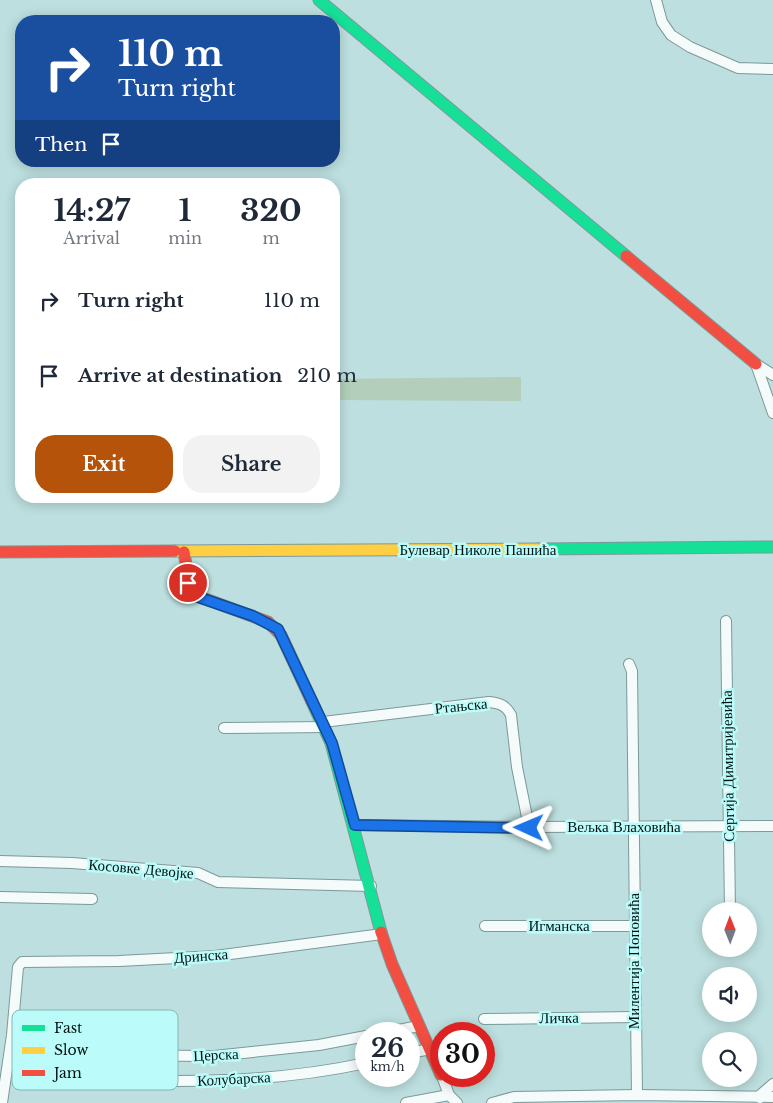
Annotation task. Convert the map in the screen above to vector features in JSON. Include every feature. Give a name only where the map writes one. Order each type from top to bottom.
[{"type":"street","points":[[319,0],[337,15]]},
{"type":"street","points":[[656,0],[662,22],[671,35],[690,47],[738,68],[772,69]]},
{"type":"street","points":[[340,17],[756,364],[773,375]]},
{"type":"street","points":[[756,364],[773,413]]},
{"type":"street","name":"Булевар Николе Пашића","points":[[0,552],[773,548]]},
{"type":"street","points":[[184,552],[188,583],[195,596],[253,616],[278,629],[324,724],[355,825],[382,934],[392,964],[418,1022]]},
{"type":"street","name":"Сергија Димитријевића","points":[[726,621],[730,902]]},
{"type":"street","name":"Милентија Поповића","points":[[629,664],[632,671],[636,1095]]},
{"type":"street","name":"Ртањска","points":[[224,728],[324,724],[489,702],[499,703],[508,709],[511,715],[517,767],[529,828]]},
{"type":"street","name":"Вељка Влаховића","points":[[355,825],[529,828],[773,826]]},
{"type":"street","name":"Косовке Девојке","points":[[0,861],[72,863],[198,873],[218,882],[371,886]]},
{"type":"street","points":[[0,897],[92,899]]},
{"type":"street","name":"Игманска","points":[[485,926],[634,926]]},
{"type":"street","name":"Дринска","points":[[14,1010],[19,963],[215,956],[382,934]]},
{"type":"street","name":"Личка","points":[[484,1019],[634,1017]]},
{"type":"street","points":[[420,1026],[430,1047]]},
{"type":"street","name":"Дринска","points":[[2,1103],[12,1035]]},
{"type":"street","name":"Церска","points":[[178,1056],[214,1056],[310,1046],[355,1038]]},
{"type":"street","name":"Колубарска","points":[[178,1080],[210,1081],[274,1077],[355,1065]]},
{"type":"street","points":[[763,1100],[773,1084]]},
{"type":"street","points":[[446,1087],[449,1095],[457,1103]]},
{"type":"street","points":[[406,1103],[449,1095]]},
{"type":"street","points":[[492,1103],[514,1097],[636,1095],[763,1100],[773,1097]]},
{"type":"green space","points":[[521,377],[521,401],[340,400],[340,379]]},
{"type":"traffic: fast","points":[[319,0],[337,15]]},
{"type":"traffic: fast","points":[[340,18],[626,256]]},
{"type":"traffic: fast","points":[[538,549],[773,547]]},
{"type":"traffic: fast","points":[[312,702],[331,743],[381,932]]},
{"type":"traffic: slow","points":[[175,551],[538,549]]},
{"type":"traffic: jam","points":[[626,256],[756,364]]},
{"type":"traffic: jam","points":[[0,552],[175,551]]},
{"type":"traffic: jam","points":[[184,552],[189,583],[195,595],[268,622],[281,635],[312,702]]},
{"type":"traffic: jam","points":[[381,932],[392,964],[430,1050]]},
{"type":"route","points":[[188,583],[190,590],[195,596],[253,616],[268,622],[278,629],[332,743],[355,825],[529,828]]}]
